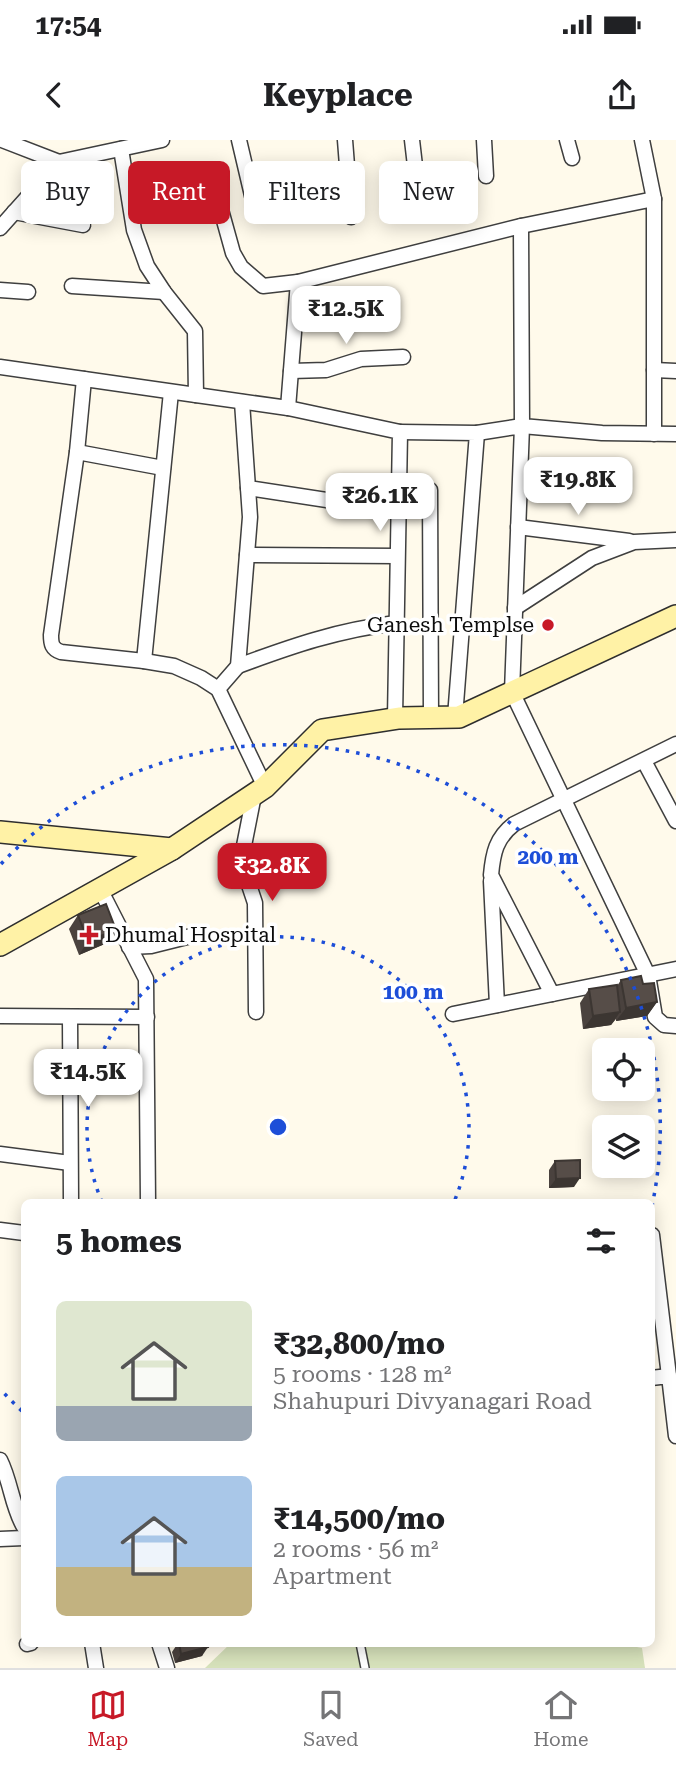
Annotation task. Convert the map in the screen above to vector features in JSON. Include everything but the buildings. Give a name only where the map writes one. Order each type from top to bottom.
[{"type":"main road","points":[[0,945],[172,849],[259,791],[322,730],[395,718],[459,717],[676,616]]},
{"type":"main road","points":[[0,832],[172,849]]},
{"type":"street","points":[[2,140],[56,161]]},
{"type":"street","points":[[63,161],[162,140]]},
{"type":"street","points":[[239,140],[244,161]]},
{"type":"street","points":[[345,140],[347,161]]},
{"type":"street","points":[[412,140],[414,161]]},
{"type":"street","points":[[484,140],[486,176]]},
{"type":"street","points":[[567,140],[572,158]]},
{"type":"street","points":[[642,140],[654,199],[654,434]]},
{"type":"street","points":[[129,145],[134,230],[147,266],[194,331],[196,395]]},
{"type":"street","points":[[225,224],[233,253],[242,267],[263,286],[298,282],[521,226],[654,199]]},
{"type":"street","points":[[1,226],[21,204]]},
{"type":"street","points":[[14,212],[83,225]]},
{"type":"street","points":[[521,226],[522,426],[512,692],[648,975],[655,1017],[664,1025],[676,1026]]},
{"type":"street","points":[[288,408],[298,282]]},
{"type":"street","points":[[72,286],[164,292]]},
{"type":"street","points":[[0,290],[29,292]]},
{"type":"street","points":[[291,371],[326,370],[361,359],[402,357]]},
{"type":"street","points":[[0,367],[288,408],[400,432],[477,433],[522,426],[602,433],[676,434]]},
{"type":"street","points":[[654,370],[676,371]]},
{"type":"street","points":[[84,379],[51,644],[55,650],[61,652],[174,666],[218,689],[259,791],[241,861],[255,903],[256,1012]]},
{"type":"street","points":[[144,661],[171,391]]},
{"type":"street","points":[[238,666],[250,517],[242,402]]},
{"type":"street","points":[[395,718],[400,432]]},
{"type":"street","points":[[455,717],[477,433]]},
{"type":"street","points":[[77,452],[163,468]]},
{"type":"street","points":[[248,488],[398,511]]},
{"type":"street","points":[[430,490],[431,717]]},
{"type":"street","points":[[518,527],[634,542],[676,540]]},
{"type":"street","points":[[515,608],[592,558],[634,542]]},
{"type":"street","points":[[247,555],[397,556]]},
{"type":"street","points":[[218,689],[238,666],[326,635],[396,623]]},
{"type":"street","points":[[497,1005],[491,875],[495,849],[504,831],[676,744]]},
{"type":"street","points":[[644,761],[676,821]]},
{"type":"street","points":[[491,875],[552,994]]},
{"type":"street","points":[[100,889],[146,979],[148,1199]]},
{"type":"street","points":[[129,947],[150,946],[199,934]]},
{"type":"street","points":[[453,1014],[676,969]]},
{"type":"street","points":[[0,1016],[147,1017]]},
{"type":"street","points":[[70,1017],[71,1199]]},
{"type":"street","points":[[0,1154],[71,1163]]},
{"type":"street","points":[[0,1230],[21,1233]]},
{"type":"street","points":[[655,1260],[676,1436]]},
{"type":"street","points":[[655,1378],[669,1376]]},
{"type":"street","points":[[0,1460],[21,1522]]},
{"type":"street","points":[[0,1539],[21,1538]]},
{"type":"street","points":[[93,1647],[96,1668]]},
{"type":"street","points":[[160,1647],[167,1668]]},
{"type":"lane","points":[[361,1647],[365,1668]]},
{"type":"green space","points":[[227,1647],[637,1647],[642,1648],[645,1668],[205,1668]]},
{"type":"place","name":"Ganesh Templse","points":[[548,625]]},
{"type":"place","name":"Dhumal Hospital","points":[[89,935]]}]
